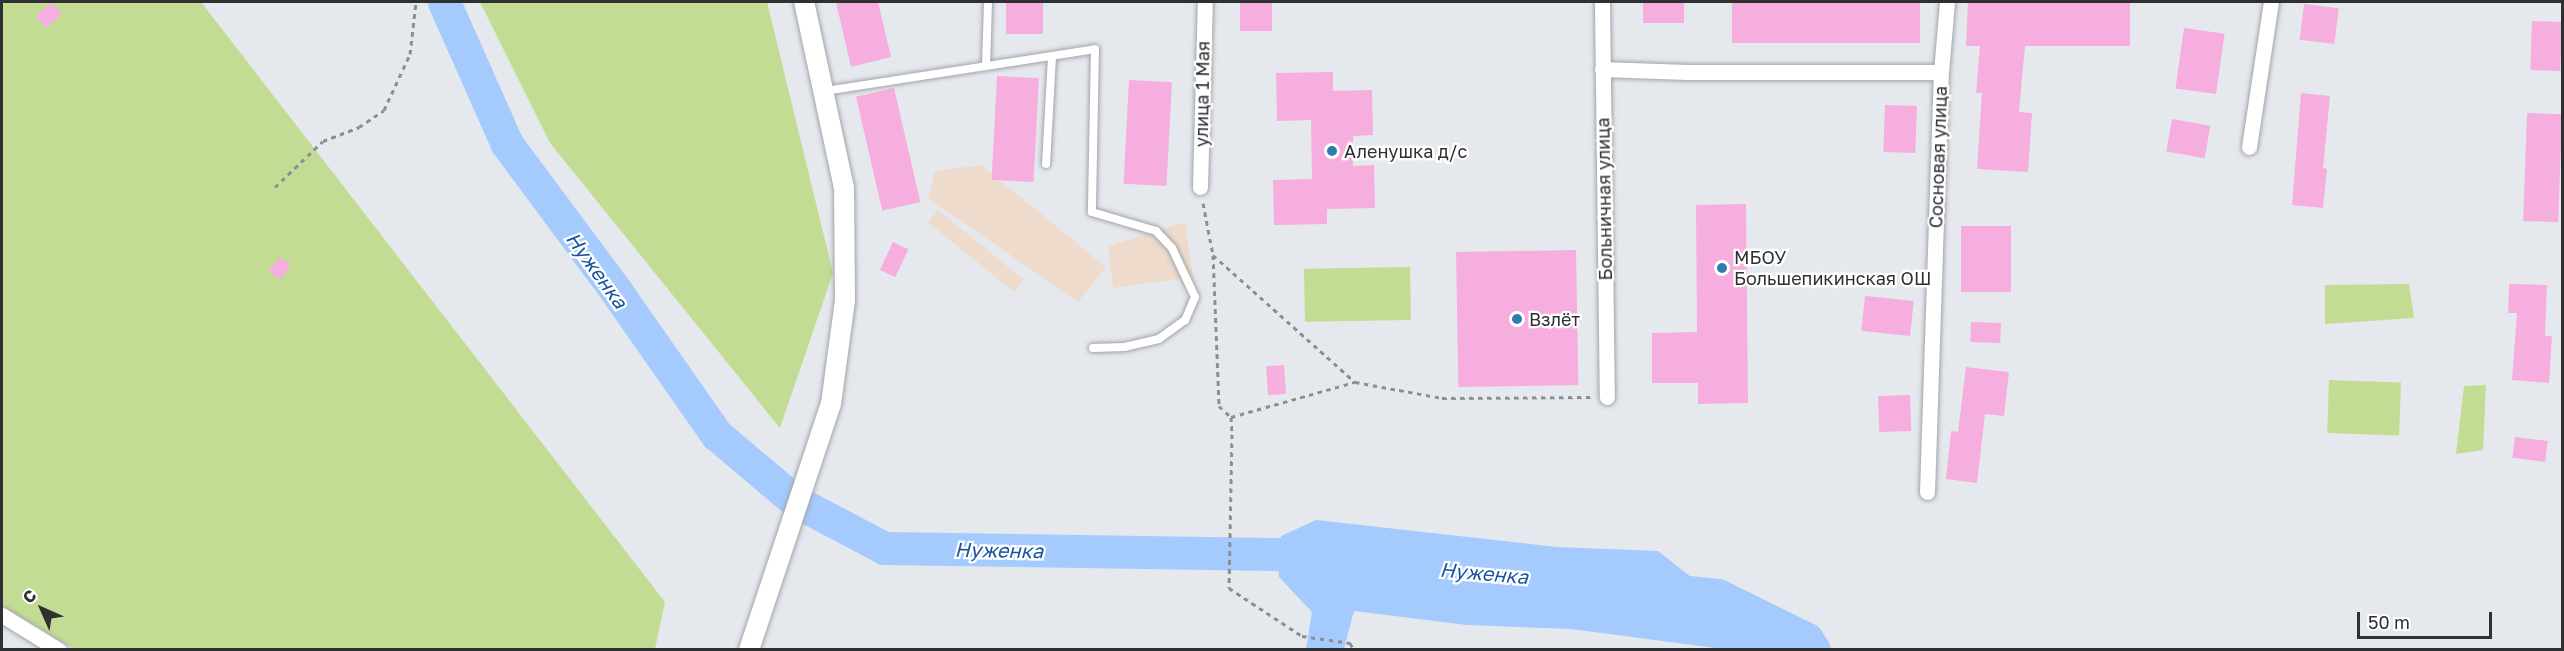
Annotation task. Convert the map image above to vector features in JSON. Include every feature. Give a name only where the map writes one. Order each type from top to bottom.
[{"type":"street","points":[[749,650],[831,404],[845,300],[844,188],[804,2]]},
{"type":"street","name":"улица 1 Мая","points":[[1200,187],[1205,2]]},
{"type":"street","name":"Больничная улица","points":[[1602,2],[1606,397]]},
{"type":"street","name":"Сосновая улица","points":[[1927,492],[1941,72],[1947,2]]},
{"type":"street","points":[[2249,147],[2271,2]]},
{"type":"street","points":[[1602,69],[1688,72],[1941,72]]},
{"type":"street","points":[[2,615],[59,650]]},
{"type":"lane","points":[[986,66],[988,2]]},
{"type":"lane","points":[[823,91],[1095,50],[1092,212],[1156,231],[1172,248],[1195,297],[1185,320],[1160,339],[1125,347],[1094,348]]},
{"type":"lane","points":[[1046,164],[1052,56]]},
{"type":"path","points":[[275,187],[323,141],[359,127],[384,110],[410,54],[416,2]]},
{"type":"path","points":[[1200,187],[1213,255],[1219,406],[1231,417],[1229,588],[1302,636],[1350,643],[1354,650]]},
{"type":"path","points":[[1213,255],[1355,382]]},
{"type":"path","points":[[1231,417],[1355,382],[1442,398],[1606,397]]},
{"type":"shaded area","points":[[981,165],[1106,267],[1078,302],[928,198],[935,171]]},
{"type":"shaded area","points":[[938,210],[1024,280],[1014,292],[928,222]]},
{"type":"shaded area","points":[[1185,222],[1193,277],[1113,288],[1108,246]]},
{"type":"green space","points":[[2,2],[201,2],[665,602],[655,649],[74,649],[2,606]]},
{"type":"green space","points":[[480,2],[767,2],[833,273],[780,428],[550,143]]},
{"type":"green space","points":[[1410,267],[1411,320],[1305,322],[1304,269]]},
{"type":"green space","points":[[2409,284],[2414,318],[2325,324],[2325,285]]},
{"type":"green space","points":[[2329,380],[2401,383],[2399,435],[2327,433]]},
{"type":"green space","points":[[2486,385],[2483,450],[2456,454],[2464,386]]},
{"type":"water","points":[[1316,520],[1557,547],[1658,551],[1733,610],[1800,644],[1804,649],[1723,649],[1571,629],[1467,625],[1354,611],[1344,649],[1306,649],[1312,612],[1279,577],[1278,554],[1281,536]]},
{"type":"building","points":[[51,2],[62,14],[47,28],[36,16]]},
{"type":"building","points":[[836,2],[878,2],[891,57],[851,67]]},
{"type":"building","points":[[1006,2],[1043,2],[1043,34],[1006,34]]},
{"type":"building","points":[[1240,2],[1272,2],[1272,31],[1240,31]]},
{"type":"building","points":[[1643,2],[1684,2],[1684,23],[1643,23]]},
{"type":"building","points":[[1732,2],[1920,2],[1920,43],[1732,43]]},
{"type":"building","points":[[1968,2],[2130,2],[2130,46],[2025,46],[2019,112],[2032,113],[2028,172],[1977,169],[1982,93],[1976,93],[1980,46],[1966,46]]},
{"type":"building","points":[[2304,4],[2339,8],[2334,44],[2300,40]]},
{"type":"building","points":[[2532,21],[2562,22],[2560,71],[2530,70]]},
{"type":"building","points":[[2184,28],[2225,34],[2216,94],[2176,88]]},
{"type":"building","name":"Аленушка д/с","points":[[1333,72],[1333,91],[1372,90],[1373,135],[1353,136],[1353,166],[1374,165],[1375,208],[1327,209],[1327,224],[1274,225],[1273,180],[1312,179],[1311,120],[1277,121],[1276,73]]},
{"type":"building","points":[[997,76],[1039,78],[1033,182],[992,180]]},
{"type":"building","points":[[1129,80],[1172,82],[1166,186],[1124,184]]},
{"type":"building","points":[[894,88],[920,202],[882,211],[856,97]]},
{"type":"building","points":[[2301,93],[2330,96],[2323,168],[2327,169],[2323,208],[2292,205]]},
{"type":"building","points":[[1885,105],[1917,106],[1915,153],[1883,152]]},
{"type":"building","points":[[2527,113],[2562,114],[2558,222],[2523,221]]},
{"type":"building","points":[[2172,119],[2210,126],[2205,158],[2166,151]]},
{"type":"building","name":"МБОУ Большепикинская ОШ","points":[[1746,204],[1748,403],[1698,404],[1698,383],[1652,383],[1652,333],[1697,332],[1696,205]]},
{"type":"building","points":[[1961,226],[2011,226],[2011,292],[1961,292]]},
{"type":"building","points":[[893,242],[908,249],[895,277],[880,270]]},
{"type":"building","name":"Взлёт","points":[[1576,250],[1578,385],[1458,387],[1456,252]]},
{"type":"building","points":[[280,257],[291,266],[280,280],[269,271]]},
{"type":"building","points":[[2509,284],[2547,285],[2545,336],[2552,336],[2549,383],[2512,380],[2517,313],[2508,313]]},
{"type":"building","points":[[1865,296],[1914,301],[1910,336],[1861,331]]},
{"type":"building","points":[[1971,322],[2001,323],[2000,343],[1970,342]]},
{"type":"building","points":[[1284,365],[1286,394],[1268,395],[1266,366]]},
{"type":"building","points":[[1966,367],[2009,372],[2004,416],[1985,414],[1977,483],[1946,479],[1951,431],[1958,432]]},
{"type":"building","points":[[1910,395],[1911,431],[1879,432],[1878,396]]},
{"type":"building","points":[[2515,437],[2548,441],[2545,462],[2512,458]]},
{"type":"waterway","name":"Нуженка","points":[[444,2],[507,144],[616,291],[717,435],[795,501],[884,548],[1278,554],[1322,558]]},
{"type":"waterway","name":"Нуженка","points":[[1669,590],[1718,595],[1807,639],[1814,650]]},
{"type":"place","name":"Аленушка д/с","points":[[1332,151]]},
{"type":"place","name":"МБОУ Большепикинская ОШ","points":[[1722,268]]},
{"type":"place","name":"Взлёт","points":[[1517,319]]}]
